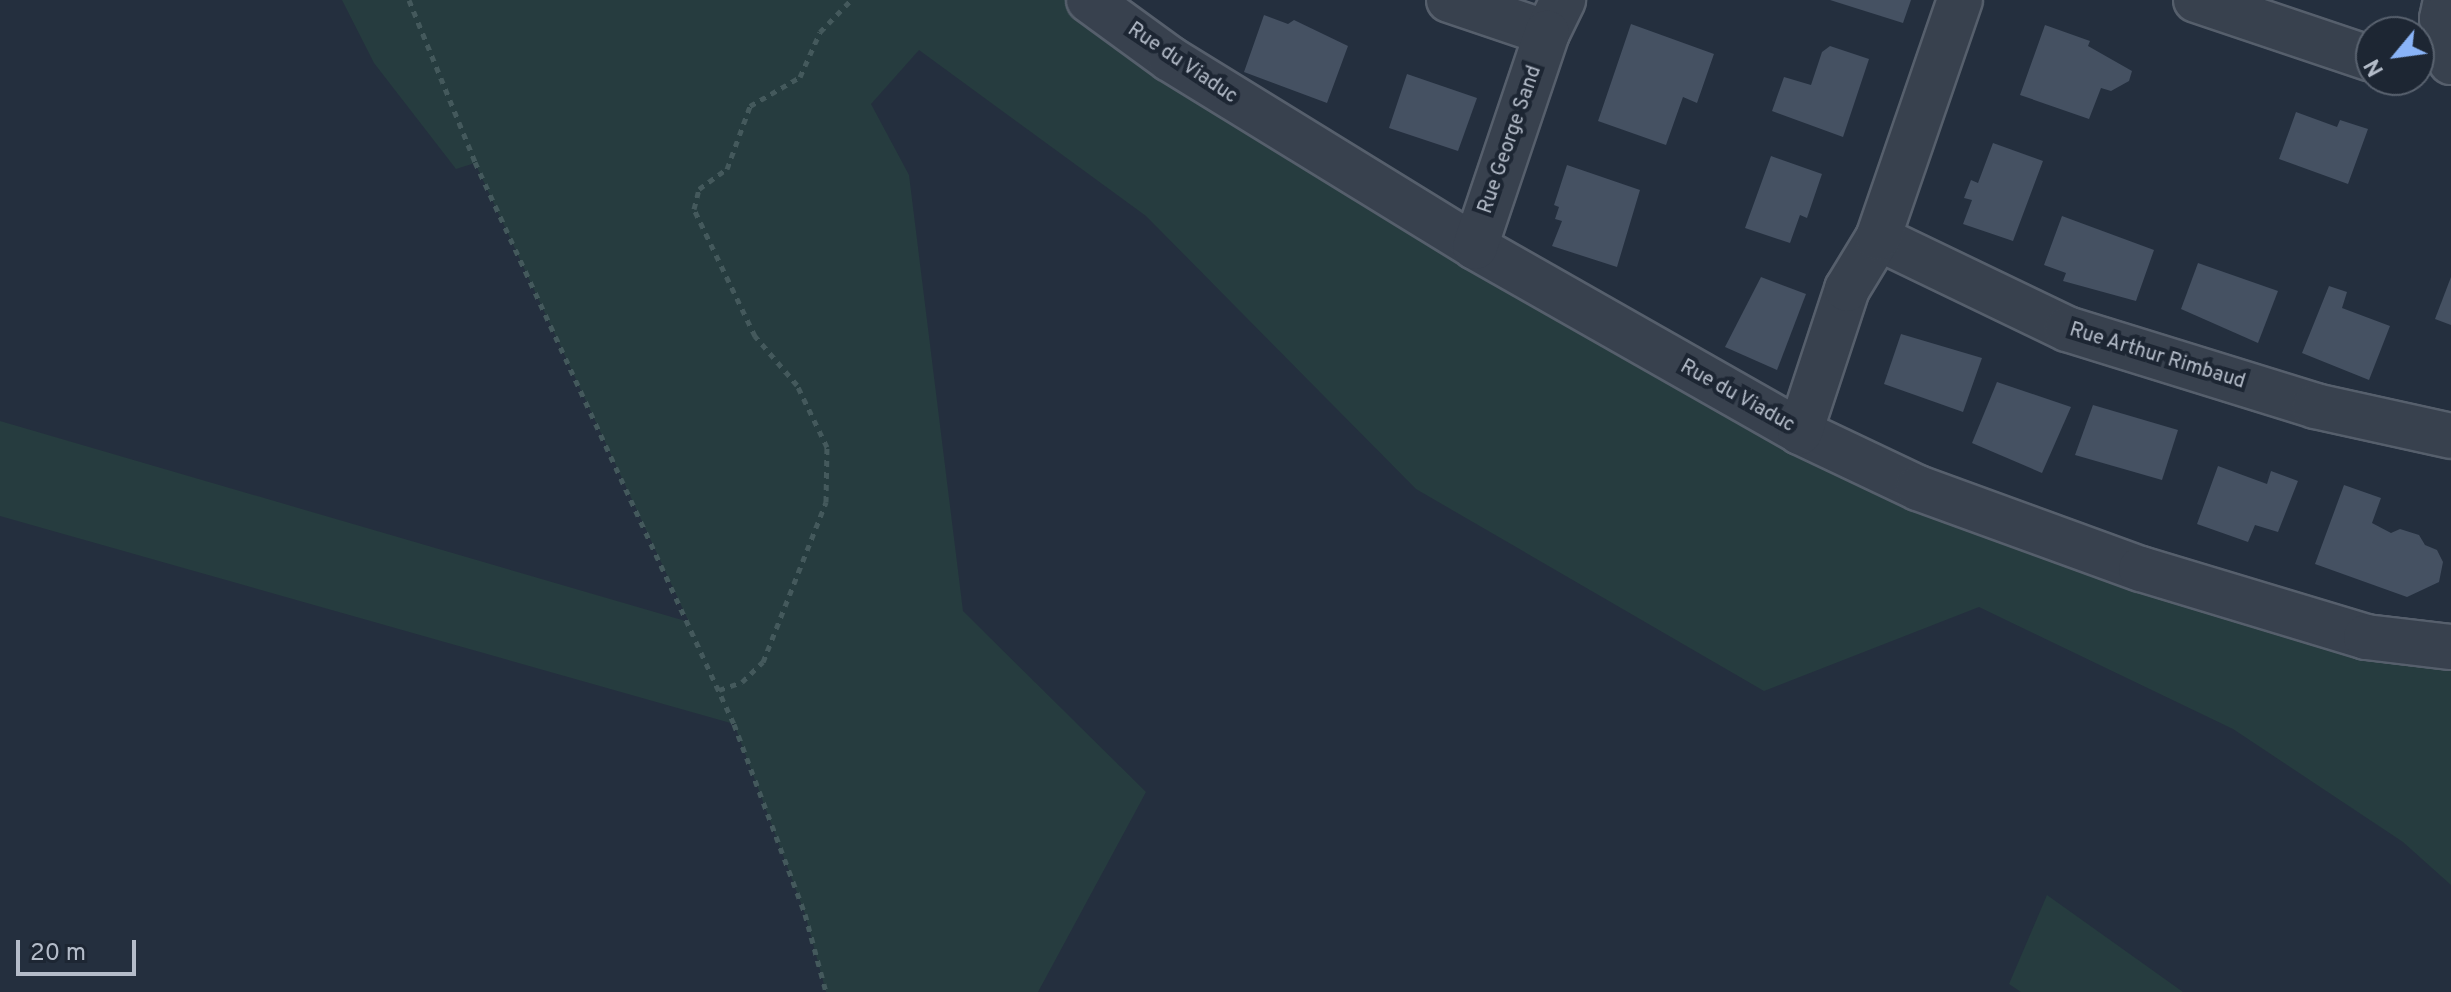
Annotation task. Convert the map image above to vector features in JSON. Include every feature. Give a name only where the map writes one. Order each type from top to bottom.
[{"type":"street","name":"Rue du Viaduc","points":[[1089,0],[1170,59],[1475,247],[1800,432],[1918,488],[2141,569],[2366,637],[2451,647]]},
{"type":"street","name":"Rue George Sand","points":[[1449,0],[1555,17],[1475,247]]},
{"type":"street","points":[[1800,432],[1847,289],[1878,238],[1960,0]]},
{"type":"street","points":[[2196,0],[2355,54]]},
{"type":"street","points":[[2440,61],[2446,0]]},
{"type":"street","name":"Rue Arthur Rimbaud","points":[[1878,238],[2067,329],[2315,406],[2451,436]]},
{"type":"path","points":[[409,0],[475,162],[719,690],[805,914],[826,992]]},
{"type":"path","points":[[719,690],[742,682],[763,662],[826,502],[827,447],[797,385],[755,336],[694,209],[699,189],[727,169],[750,106],[800,77],[820,32],[851,0]]},
{"type":"green space","points":[[342,0],[1089,0],[1918,488],[2451,647],[2451,885],[2403,842],[2233,729],[1979,607],[1764,691],[1416,489],[1146,216],[919,50],[871,104],[909,175],[963,611],[1146,792],[1038,992],[826,992],[805,914],[734,724],[0,516],[0,421],[689,622],[475,163],[456,169],[374,63]]},
{"type":"green space","points":[[2047,895],[2183,992],[2021,992],[2009,984]]},
{"type":"building","points":[[1830,0],[1911,0],[1903,23]]},
{"type":"building","points":[[1264,15],[1288,24],[1294,20],[1348,46],[1327,103],[1244,72]]},
{"type":"building","points":[[1631,24],[1714,54],[1697,103],[1683,97],[1666,145],[1598,121]]},
{"type":"building","points":[[2045,25],[2090,41],[2088,46],[2132,71],[2129,81],[2111,91],[2101,88],[2089,119],[2020,95]]},
{"type":"building","points":[[1830,46],[1869,59],[1843,137],[1772,111],[1784,77],[1811,85],[1822,52]]},
{"type":"building","points":[[1407,74],[1477,98],[1458,151],[1389,128]]},
{"type":"building","points":[[2296,112],[2337,127],[2340,120],[2368,129],[2348,184],[2279,159]]},
{"type":"building","points":[[1993,143],[2043,161],[2013,241],[1963,224],[1972,200],[1964,198],[1971,180],[1978,183]]},
{"type":"building","points":[[1771,156],[1822,174],[1807,218],[1800,215],[1790,243],[1745,228]]},
{"type":"building","points":[[1567,165],[1640,190],[1617,267],[1552,246],[1562,221],[1555,219],[1559,207],[1554,205]]},
{"type":"building","points":[[2062,216],[2154,250],[2136,301],[2063,281],[2066,273],[2044,265]]},
{"type":"building","points":[[2198,263],[2278,291],[2258,343],[2181,309]]},
{"type":"building","points":[[1761,277],[1806,294],[1777,370],[1725,347]]},
{"type":"building","points":[[2451,277],[2451,325],[2435,319]]},
{"type":"building","points":[[2329,286],[2347,292],[2342,308],[2390,326],[2369,380],[2302,353]]},
{"type":"building","points":[[1901,334],[1982,358],[1963,412],[1884,384]]},
{"type":"building","points":[[1997,382],[2071,407],[2042,473],[1972,443]]},
{"type":"building","points":[[2093,405],[2178,430],[2162,480],[2075,455]]},
{"type":"building","points":[[2218,466],[2267,484],[2271,471],[2298,481],[2278,532],[2255,525],[2248,542],[2197,524]]},
{"type":"building","points":[[2344,485],[2381,498],[2372,523],[2391,533],[2400,529],[2419,535],[2425,545],[2437,550],[2443,562],[2439,582],[2407,597],[2315,564]]}]
